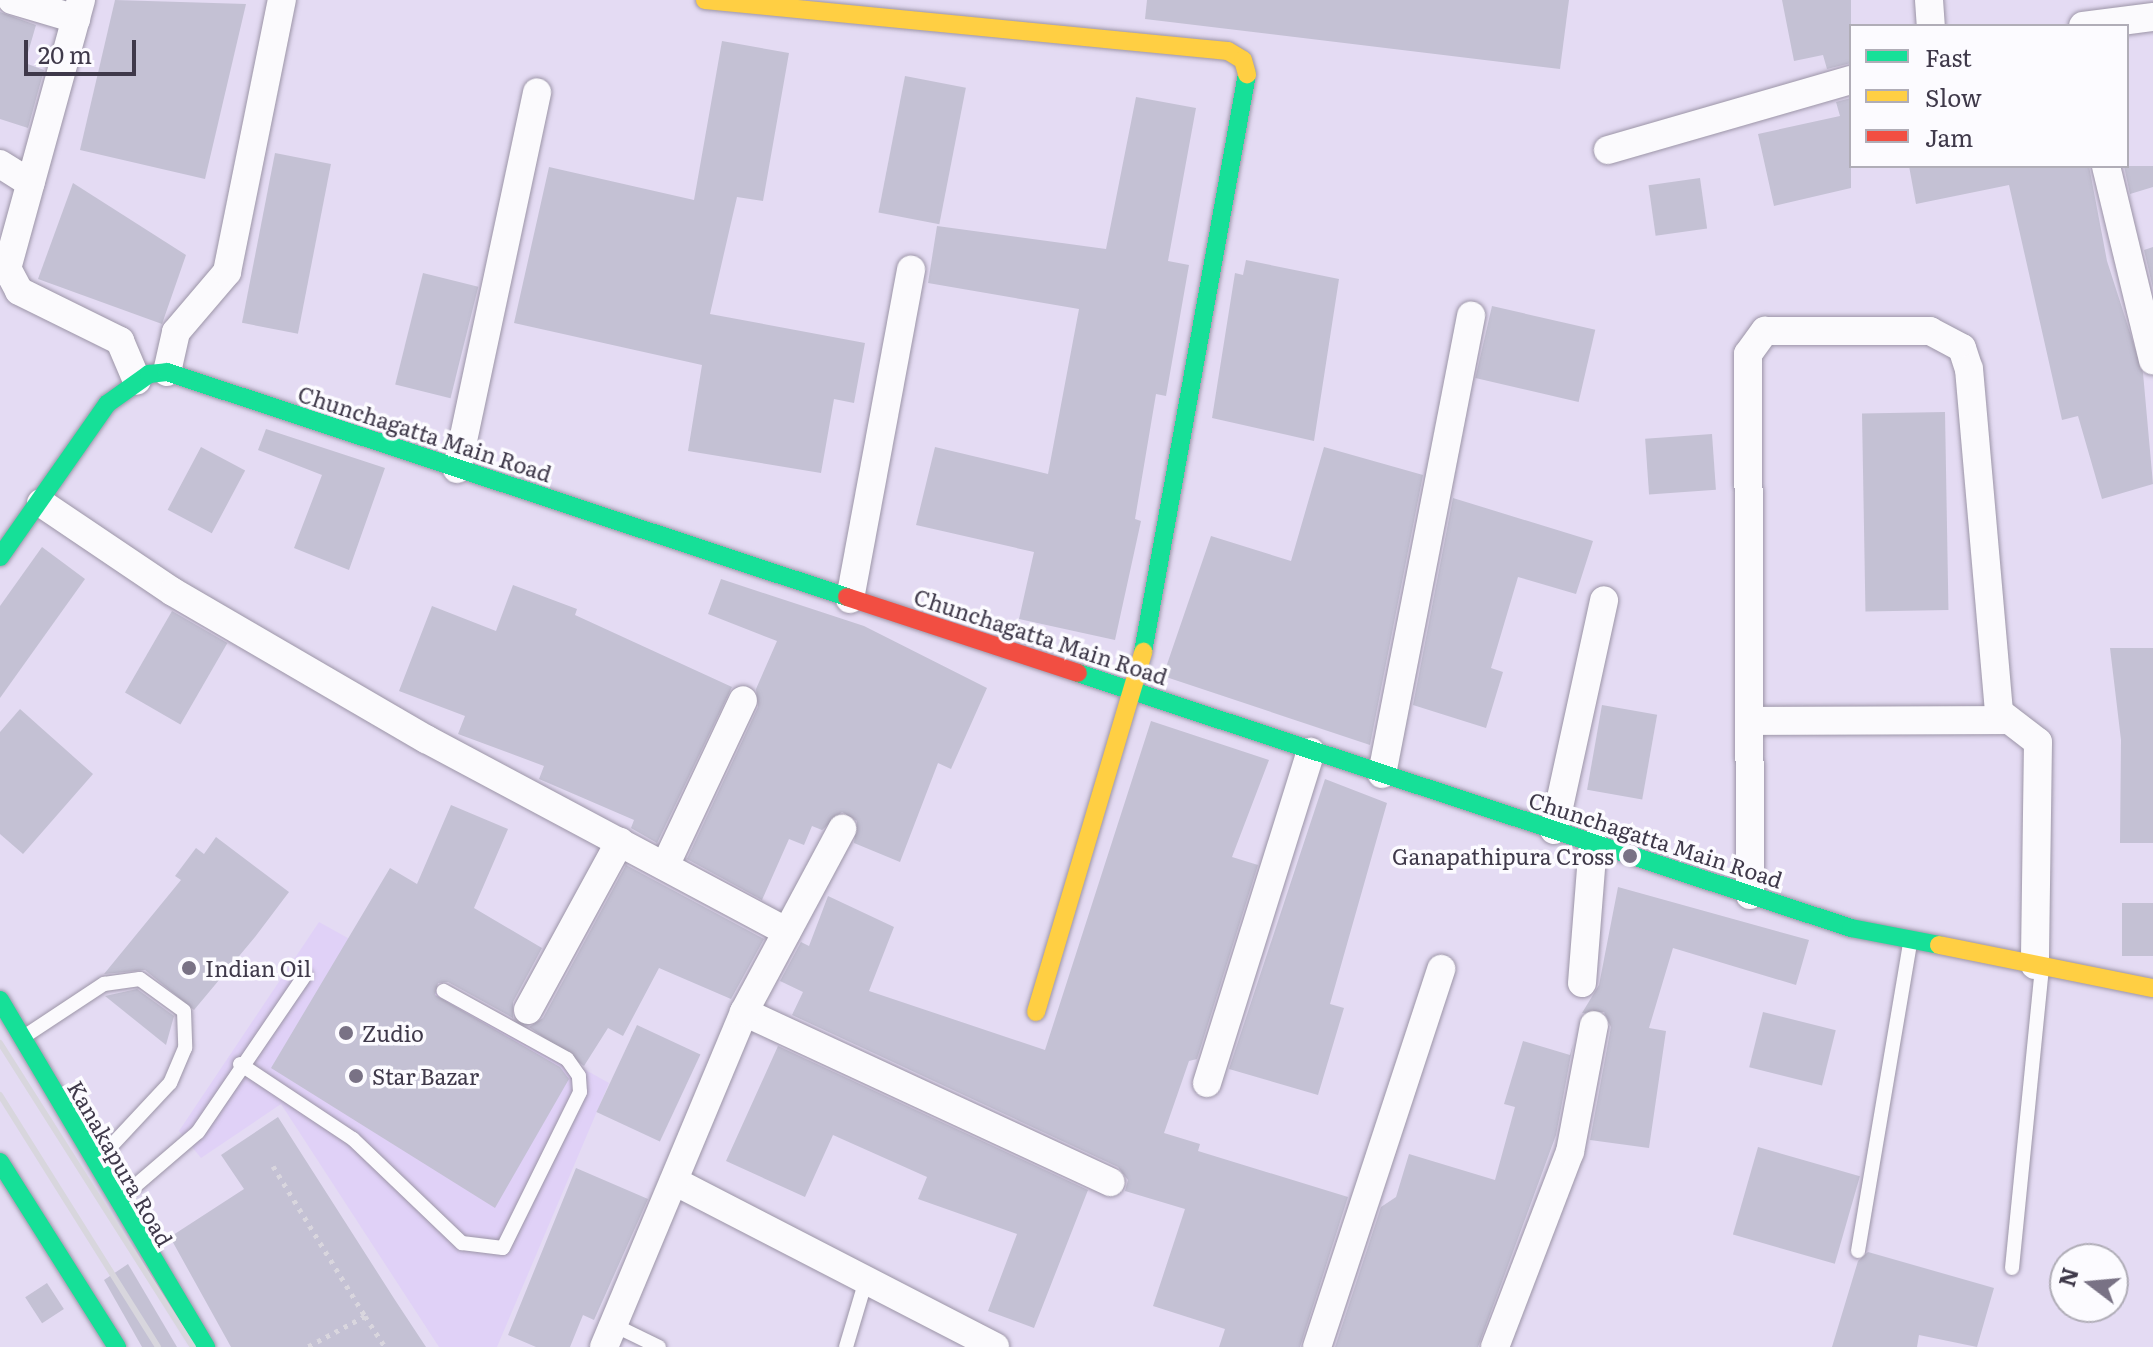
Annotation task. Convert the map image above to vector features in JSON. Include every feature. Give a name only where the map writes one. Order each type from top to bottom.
[{"type":"main road","points":[[705,0],[1228,51],[1243,60],[1247,74],[1136,693],[1036,1012]]},
{"type":"main road","points":[[0,557],[41,503],[107,404],[137,381],[167,372]]},
{"type":"main road","name":"Chunchagatta Main Road","points":[[167,372],[1750,895],[1911,940],[2153,988]]},
{"type":"main road","name":"Kanakapura Road","points":[[0,1000],[115,1203],[206,1347]]},
{"type":"main road","points":[[0,1162],[117,1347]]},
{"type":"street","points":[[12,0],[79,10],[30,183],[10,279],[120,341],[137,381]]},
{"type":"street","points":[[167,372],[176,332],[227,272],[282,0]]},
{"type":"street","points":[[1929,0],[1931,24]]},
{"type":"street","points":[[2079,0],[2082,24]]},
{"type":"street","points":[[2098,24],[2153,17]]},
{"type":"street","points":[[1608,150],[1849,81]]},
{"type":"street","points":[[457,469],[537,92]]},
{"type":"street","points":[[0,164],[30,183]]},
{"type":"street","points":[[2106,168],[2153,360]]},
{"type":"street","points":[[850,599],[911,270]]},
{"type":"street","points":[[1382,774],[1471,316]]},
{"type":"street","points":[[1750,895],[1748,354],[1765,331],[1930,331],[1962,348],[1999,712],[2038,742],[2038,966]]},
{"type":"street","points":[[41,503],[173,592],[787,932]]},
{"type":"street","points":[[1554,830],[1604,600]]},
{"type":"street","points":[[665,866],[743,700]]},
{"type":"street","points":[[1749,721],[2008,720]]},
{"type":"street","points":[[1207,1083],[1311,752]]},
{"type":"street","points":[[609,1336],[676,1182],[744,1012],[842,829]]},
{"type":"street","points":[[528,1010],[620,841]]},
{"type":"street","points":[[1582,983],[1593,843]]},
{"type":"street","points":[[1317,1347],[1441,969]]},
{"type":"street","points":[[744,1012],[1111,1182]]},
{"type":"street","points":[[1495,1347],[1570,1152],[1594,1025]]},
{"type":"street","points":[[676,1182],[995,1347]]},
{"type":"lane","points":[[1858,1251],[1911,940]]},
{"type":"lane","points":[[2012,1268],[2038,966]]},
{"type":"lane","points":[[115,1203],[198,1132],[240,1064],[305,975]]},
{"type":"lane","points":[[21,1038],[104,984],[140,979],[184,1011],[185,1048],[170,1083],[93,1165]]},
{"type":"lane","points":[[240,1064],[353,1139],[462,1243],[503,1248],[580,1092],[579,1076],[567,1059],[444,991]]},
{"type":"lane","points":[[846,1347],[866,1280]]},
{"type":"lane","points":[[609,1336],[659,1347]]},
{"type":"path","points":[[273,1166],[385,1347]]},
{"type":"path","points":[[307,1347],[365,1316]]},
{"type":"shaded area","points":[[319,922],[609,1083],[497,1347],[439,1347],[281,1104],[201,1158],[179,1131]]},
{"type":"building","points":[[115,0],[246,4],[205,179],[80,150]]},
{"type":"building","points":[[1147,0],[1569,0],[1560,69],[1145,19]]},
{"type":"building","points":[[1782,0],[1851,0],[1849,64],[1827,69],[1823,55],[1794,61]]},
{"type":"building","points":[[0,12],[36,25],[25,63],[44,70],[28,128],[0,119]]},
{"type":"building","points":[[722,41],[789,53],[763,201],[737,197],[710,314],[865,343],[854,403],[834,399],[821,473],[688,451],[702,365],[514,323],[549,167],[694,200]]},
{"type":"building","points":[[905,76],[966,88],[939,224],[878,212]]},
{"type":"building","points":[[1136,97],[1196,108],[1168,261],[1189,265],[1166,396],[1156,394],[1135,519],[1141,521],[1115,640],[1019,619],[1034,552],[916,525],[935,447],[1048,474],[1079,309],[928,283],[937,226],[1106,249]]},
{"type":"building","points":[[1849,99],[1851,188],[1774,206],[1758,134],[1840,116],[1836,102]]},
{"type":"building","points":[[275,153],[331,164],[298,334],[242,323]]},
{"type":"building","points":[[2153,166],[2153,187],[2130,194],[2124,168]]},
{"type":"building","points":[[1909,168],[2089,168],[2107,261],[2143,373],[2153,484],[2102,499],[2078,416],[2062,420],[2009,185],[1916,204]]},
{"type":"building","points":[[1700,178],[1707,229],[1656,236],[1649,185]]},
{"type":"building","points":[[73,183],[186,255],[162,324],[38,279]]},
{"type":"building","points":[[2153,247],[2153,288],[2144,250]]},
{"type":"building","points":[[1246,260],[1339,279],[1314,441],[1212,418],[1235,273],[1243,275]]},
{"type":"building","points":[[423,273],[478,287],[450,398],[395,385]]},
{"type":"building","points":[[1492,306],[1595,330],[1579,402],[1475,378]]},
{"type":"building","points":[[1945,412],[1948,610],[1865,611],[1862,413]]},
{"type":"building","points":[[266,429],[385,468],[349,570],[294,548],[322,475],[258,450]]},
{"type":"building","points":[[1712,434],[1716,490],[1649,495],[1645,439]]},
{"type":"building","points":[[201,447],[245,470],[212,533],[168,510]]},
{"type":"building","points":[[1324,447],[1423,475],[1370,745],[1163,676],[1211,536],[1291,561]]},
{"type":"building","points":[[1453,498],[1593,541],[1576,594],[1518,577],[1491,668],[1503,672],[1486,728],[1413,705]]},
{"type":"building","points":[[42,547],[85,579],[0,698],[0,606]]},
{"type":"building","points":[[721,579],[864,626],[987,688],[951,769],[938,763],[900,862],[854,843],[857,821],[842,812],[822,830],[812,826],[804,845],[789,839],[762,900],[687,859],[758,707],[756,689],[777,641],[708,614]]},
{"type":"building","points":[[513,585],[577,609],[575,615],[732,687],[657,843],[631,828],[634,820],[539,779],[544,766],[458,734],[465,716],[399,691],[432,606],[496,631]]},
{"type":"building","points":[[172,611],[227,643],[180,724],[125,692]]},
{"type":"building","points":[[2110,648],[2153,648],[2153,843],[2120,843],[2121,740]]},
{"type":"building","points":[[1602,705],[1657,715],[1642,799],[1587,790]]},
{"type":"building","points":[[20,709],[93,774],[23,854],[0,834],[0,732]]},
{"type":"building","points":[[1151,721],[1269,760],[1232,857],[1258,865],[1197,1059],[1189,1061],[1164,1133],[1200,1144],[1198,1151],[1348,1197],[1300,1347],[1219,1347],[1225,1329],[1153,1306],[1185,1209],[1125,1191],[1128,1180],[1118,1167],[792,1015],[803,992],[780,981],[801,942],[809,946],[828,896],[894,927],[869,991],[1045,1050]]},
{"type":"building","points":[[1325,779],[1387,803],[1330,1004],[1344,1008],[1318,1095],[1229,1069]]},
{"type":"building","points":[[451,805],[508,829],[474,908],[542,948],[513,1002],[513,1018],[448,982],[438,983],[435,995],[560,1067],[569,1079],[495,1208],[271,1068],[390,868],[417,884]]},
{"type":"building","points":[[216,837],[289,892],[255,937],[194,1010],[145,970],[104,974],[181,880],[175,876],[196,848],[204,854]]},
{"type":"building","points":[[626,865],[764,939],[731,999],[659,968],[623,1036],[608,1028],[584,1066],[529,1027],[543,1018]]},
{"type":"building","points":[[1618,887],[1809,940],[1796,985],[1673,948],[1649,1028],[1666,1031],[1649,1148],[1590,1140],[1611,1027],[1604,1012],[1582,1013],[1599,985]]},
{"type":"building","points":[[2122,903],[2153,903],[2153,956],[2122,956]]},
{"type":"building","points":[[137,989],[174,1016],[166,1045],[105,996]]},
{"type":"building","points":[[1763,1012],[1836,1030],[1822,1085],[1749,1067]]},
{"type":"building","points":[[637,1025],[700,1055],[660,1142],[596,1112]]},
{"type":"building","points":[[1523,1041],[1570,1055],[1573,1044],[1556,1135],[1478,1347],[1335,1347],[1381,1207],[1396,1197],[1409,1154],[1495,1180],[1515,1107],[1504,1104]]},
{"type":"building","points":[[778,1046],[1088,1190],[1034,1328],[988,1311],[1017,1234],[918,1199],[927,1177],[833,1135],[805,1197],[726,1161]]},
{"type":"building","points":[[278,1117],[426,1347],[231,1347],[170,1237],[244,1189],[221,1155]]},
{"type":"building","points":[[1758,1147],[1860,1176],[1835,1264],[1733,1234]]},
{"type":"building","points":[[576,1168],[648,1199],[594,1320],[583,1315],[570,1347],[536,1347],[508,1335]]},
{"type":"building","points":[[1868,1252],[1994,1288],[1977,1347],[1919,1335],[1917,1347],[1832,1347],[1858,1261]]},
{"type":"building","points":[[128,1264],[177,1347],[142,1347],[104,1280]]},
{"type":"building","points":[[47,1283],[64,1309],[42,1323],[25,1297]]},
{"type":"railway","points":[[0,1043],[193,1347]]},
{"type":"railway","points":[[0,1095],[158,1347]]},
{"type":"traffic: fast","points":[[1143,652],[1247,74]]},
{"type":"traffic: fast","points":[[0,557],[107,404],[149,374],[167,372],[847,597]]},
{"type":"traffic: fast","points":[[1078,673],[1851,928],[1939,945]]},
{"type":"traffic: fast","points":[[0,1000],[206,1347]]},
{"type":"traffic: fast","points":[[0,1162],[117,1347]]},
{"type":"traffic: slow","points":[[705,0],[1228,51],[1243,60],[1247,74]]},
{"type":"traffic: slow","points":[[1036,1012],[1143,652]]},
{"type":"traffic: slow","points":[[1939,945],[2153,988]]},
{"type":"traffic: jam","points":[[847,597],[1078,673]]},
{"type":"place","name":"Ganapathipura Cross","points":[[1630,856]]},
{"type":"place","name":"Indian Oil","points":[[189,968]]},
{"type":"place","name":"Zudio","points":[[346,1033]]},
{"type":"place","name":"Star Bazar","points":[[356,1076]]}]
